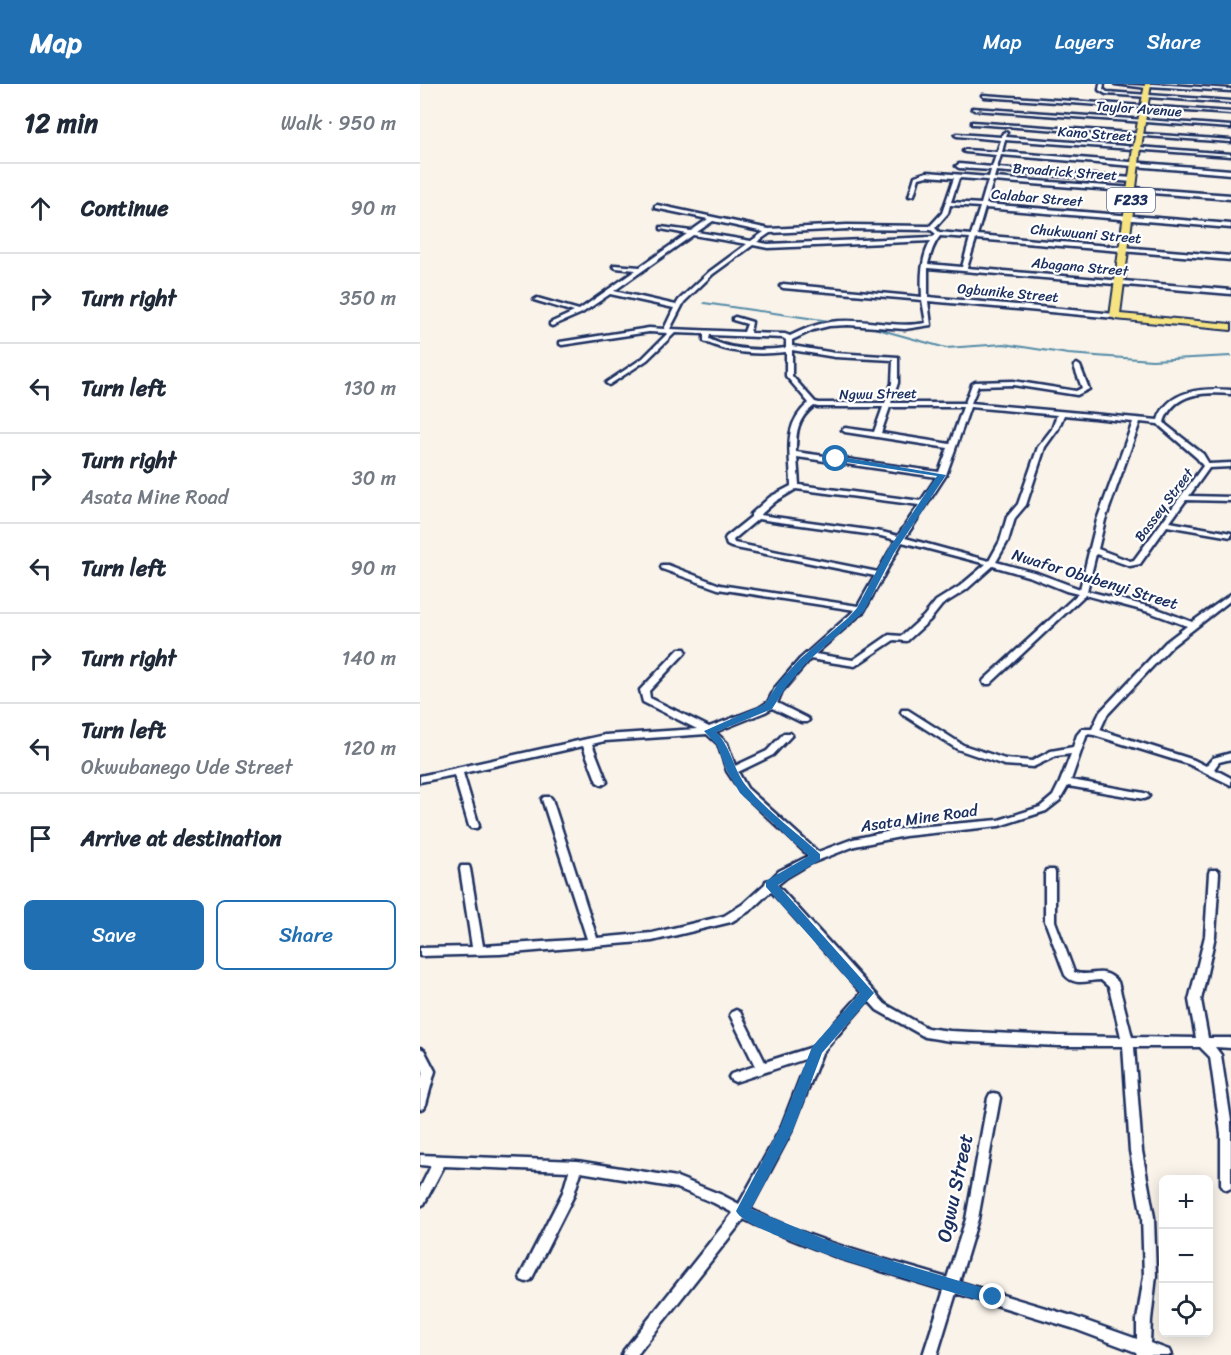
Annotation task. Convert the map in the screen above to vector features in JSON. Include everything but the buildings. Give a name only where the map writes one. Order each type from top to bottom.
[{"type":"main road","name":"F233","points":[[1115,316],[1139,135],[1148,85]]},
{"type":"main road","name":"Ogbunike Street","points":[[1115,316],[1231,327]]},
{"type":"street","points":[[1102,84],[1101,90],[1106,93],[1231,102]]},
{"type":"street","points":[[1118,84],[1231,90]]},
{"type":"street","points":[[984,96],[1231,114]]},
{"type":"street","name":"Taylor Avenue","points":[[974,109],[1231,127]]},
{"type":"street","points":[[964,269],[1012,112]]},
{"type":"street","points":[[974,123],[1231,141]]},
{"type":"street","name":"Kano Street","points":[[957,135],[1231,155]]},
{"type":"street","points":[[965,151],[1231,172]]},
{"type":"street","points":[[959,166],[1133,184]]},
{"type":"street","name":"Broadrick Street","points":[[911,195],[919,176],[957,176],[1133,184],[1231,196]]},
{"type":"street","points":[[932,228],[945,213],[957,176]]},
{"type":"street","name":"Calabar Street","points":[[948,203],[1231,226]]},
{"type":"street","points":[[657,207],[769,231],[932,228],[939,234],[933,239],[831,245],[748,244],[663,228]]},
{"type":"street","points":[[552,324],[580,312],[611,292],[712,219]]},
{"type":"street","points":[[609,383],[645,359],[670,330],[676,307],[711,273],[769,231]]},
{"type":"street","name":"Chukwuani Street","points":[[939,234],[1231,258]]},
{"type":"street","points":[[788,346],[803,330],[836,324],[909,329],[929,324],[923,278],[933,239]]},
{"type":"street","points":[[616,266],[642,269]]},
{"type":"street","name":"Abagana Street","points":[[927,266],[1231,292]]},
{"type":"street","name":"Ogbunike Street","points":[[783,286],[1115,316]]},
{"type":"street","points":[[611,292],[676,307]]},
{"type":"street","points":[[537,300],[580,312]]},
{"type":"street","points":[[735,319],[750,323],[747,334]]},
{"type":"street","points":[[562,343],[630,332],[670,330],[785,336],[788,346],[789,376],[813,403],[797,422],[792,437],[795,487]]},
{"type":"street","points":[[708,332],[706,340],[718,345],[763,353],[788,346],[835,355],[896,358],[895,383],[877,434]]},
{"type":"street","points":[[420,779],[622,736],[709,731],[772,704],[782,684],[808,656],[861,609],[900,539],[942,475],[950,446],[975,384],[981,382],[1013,383],[1083,392],[1086,389],[1077,366]]},
{"type":"street","points":[[1161,422],[1164,411],[1186,396],[1209,392],[1231,392]]},
{"type":"street","name":"Ngwu Street","points":[[813,403],[837,406],[968,405],[1161,422]]},
{"type":"street","points":[[808,656],[848,663],[859,662],[892,637],[904,639],[927,618],[939,603],[963,588],[991,564],[1004,541],[1011,517],[1022,505],[1042,447],[1055,429],[1061,414]]},
{"type":"street","points":[[987,682],[1083,593],[1092,550],[1137,421]]},
{"type":"street","name":"Bassey Street","points":[[1092,550],[1130,564],[1137,562],[1207,466],[1200,456],[1166,430],[1161,422]]},
{"type":"street","points":[[845,430],[950,446]]},
{"type":"street","points":[[793,454],[942,475]]},
{"type":"street","points":[[1207,466],[1231,465]]},
{"type":"street","points":[[880,575],[731,545],[729,539],[756,517],[754,514],[773,499],[795,487],[922,503]]},
{"type":"street","points":[[1185,498],[1231,499]]},
{"type":"street","name":"Nwafor Obubenyi Street","points":[[756,517],[882,534],[1034,575],[1083,593],[1152,610],[1191,625]]},
{"type":"street","points":[[1164,523],[1231,535]]},
{"type":"street","points":[[665,567],[718,587],[861,609]]},
{"type":"street","points":[[1095,732],[1103,714],[1169,644],[1231,596]]},
{"type":"street","points":[[682,651],[644,690],[646,700],[709,731],[722,743],[732,771],[744,790],[816,857]]},
{"type":"street","points":[[772,704],[804,720]]},
{"type":"street","points":[[905,712],[960,747],[1004,762],[1033,764],[1054,753],[1074,750],[1085,731],[1095,732],[1128,744],[1143,745],[1208,770],[1231,782]]},
{"type":"street","points":[[732,771],[770,753],[787,735]]},
{"type":"street","points":[[587,743],[602,782]]},
{"type":"street","name":"Asata Mine Road","points":[[420,951],[478,951],[652,937],[727,919],[747,907],[770,884],[816,857],[853,843],[887,835],[976,826],[1031,814],[1050,805],[1065,782],[1074,750]]},
{"type":"street","points":[[1208,770],[1216,760],[1231,756]]},
{"type":"street","points":[[457,770],[474,826]]},
{"type":"street","points":[[1065,782],[1144,796]]},
{"type":"street","points":[[547,799],[593,942]]},
{"type":"street","points":[[465,868],[478,951]]},
{"type":"street","points":[[1050,873],[1050,921],[1070,975],[1080,979],[1101,975],[1109,978],[1114,985],[1128,1042],[1137,1151],[1148,1218],[1150,1276],[1143,1352]]},
{"type":"street","points":[[1214,873],[1210,936],[1195,1000],[1203,1043],[1215,1055],[1225,1111],[1227,1184]]},
{"type":"street","points":[[770,884],[881,1007],[901,1021],[926,1032],[950,1036],[1231,1043]]},
{"type":"street","points":[[629,1355],[742,1211],[786,1130],[817,1050],[868,993]]},
{"type":"street","points":[[736,1015],[762,1068]]},
{"type":"street","points":[[735,1077],[817,1050]]},
{"type":"street","points":[[420,1053],[429,1071],[420,1104]]},
{"type":"street","name":"Ogwu Street","points":[[930,1355],[950,1284],[972,1219],[994,1098]]},
{"type":"street","points":[[420,1160],[577,1166],[676,1183],[760,1221],[839,1252],[1072,1322],[1143,1352],[1164,1355]]},
{"type":"street","points":[[420,1200],[440,1161]]},
{"type":"street","points":[[526,1276],[569,1193],[577,1166]]},
{"type":"waterway","points":[[704,303],[836,322]]},
{"type":"waterway","points":[[867,326],[946,348],[1004,344],[1068,354],[1152,360],[1231,356]]},
{"type":"route","points":[[836,459],[942,475],[890,553],[861,609],[851,620],[803,661],[782,684],[772,704],[709,731],[722,743],[732,771],[744,790],[816,857],[783,874],[770,884],[868,993],[817,1050],[786,1130],[742,1211],[760,1221],[839,1252],[993,1297]]}]
